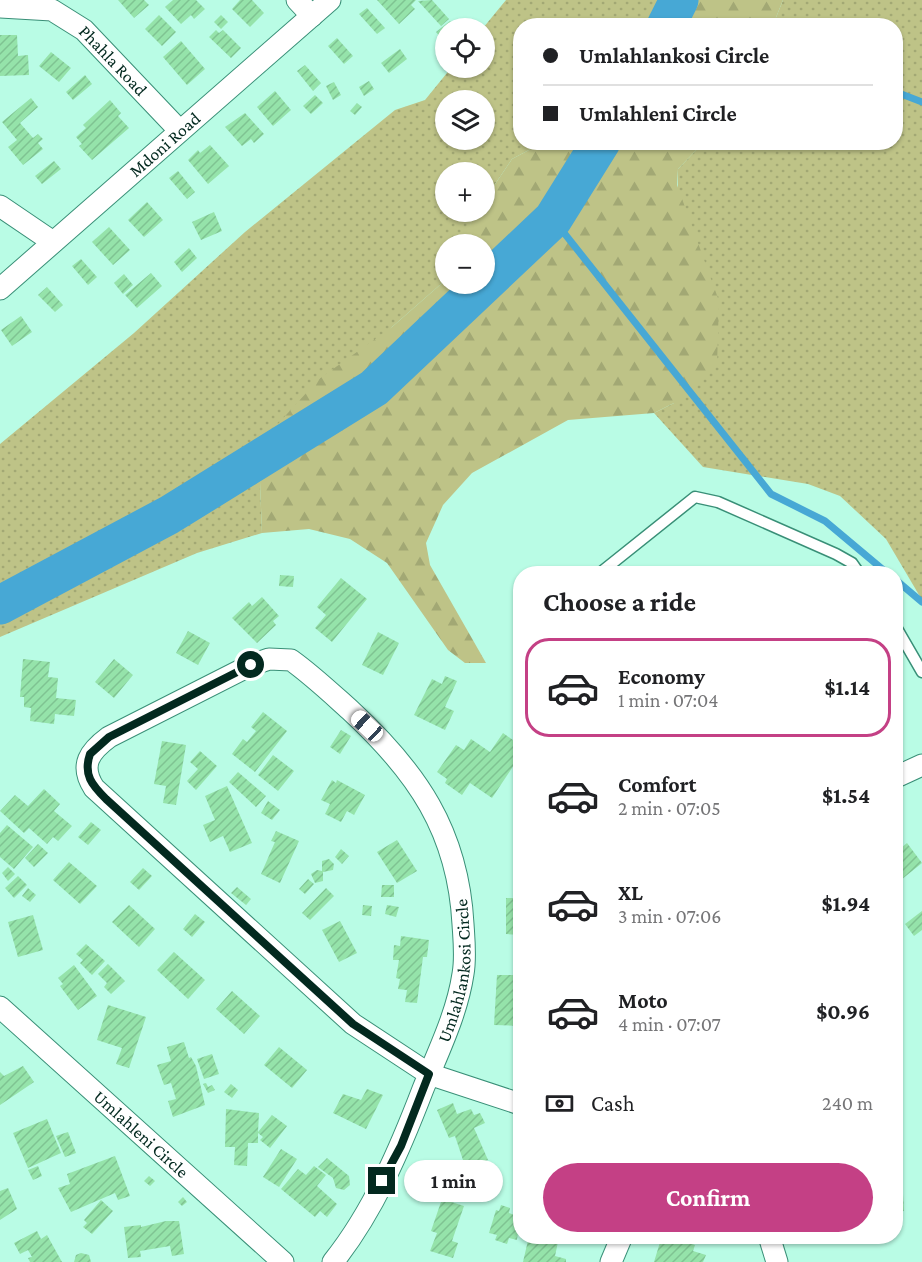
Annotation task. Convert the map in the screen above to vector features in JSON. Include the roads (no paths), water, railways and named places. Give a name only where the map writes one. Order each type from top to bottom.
[{"type":"street","points":[[297,0],[312,16]]},
{"type":"street","name":"Mdoni Road","points":[[0,289],[330,0]]},
{"type":"street","name":"Phahla Road","points":[[0,7],[52,10],[84,30],[179,130]]},
{"type":"street","points":[[0,206],[53,243]]},
{"type":"street","name":"Umlahlankosi Circle","points":[[429,1074],[451,1020],[464,972],[462,912],[458,879],[447,839],[435,812],[423,791],[381,739],[298,665],[291,660],[280,659],[251,665],[109,737],[97,746],[90,754],[87,764],[89,780],[94,788],[353,1024],[429,1074],[513,1102]]},
{"type":"street","points":[[903,774],[922,765]]},
{"type":"street","name":"Umlahleni Circle","points":[[0,1007],[283,1262]]},
{"type":"street","points":[[333,1262],[359,1224],[401,1146],[429,1074]]},
{"type":"street","points":[[611,1262],[619,1244]]},
{"type":"street","points":[[771,1244],[777,1262]]},
{"type":"lane","points":[[609,566],[694,497],[718,502],[837,554],[854,566]]},
{"type":"lane","points":[[903,639],[922,672]]},
{"type":"waterway","points":[[670,18],[679,0]]},
{"type":"waterway","points":[[903,95],[922,102]]},
{"type":"waterway","points":[[0,605],[169,515],[374,388],[553,219],[596,150]]},
{"type":"waterway","points":[[553,219],[771,494],[825,521],[879,566]]},
{"type":"waterway","points":[[903,586],[922,602]]}]
